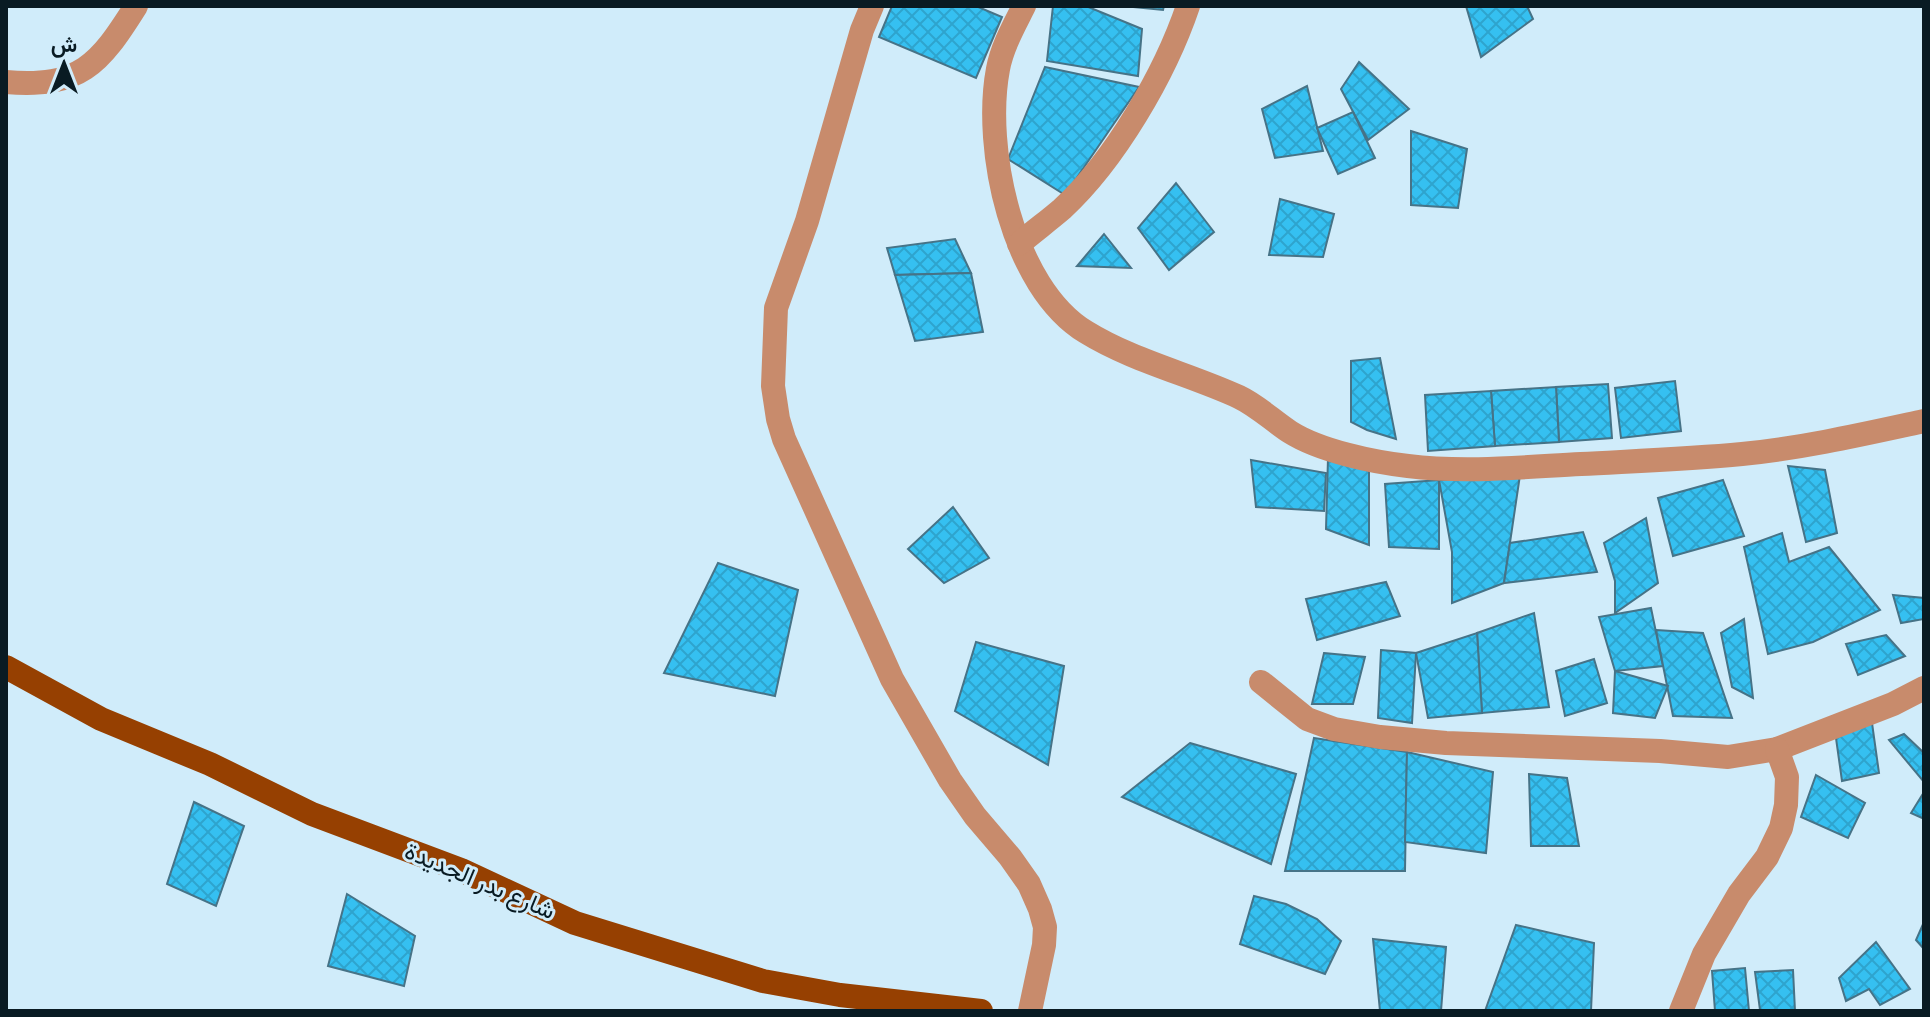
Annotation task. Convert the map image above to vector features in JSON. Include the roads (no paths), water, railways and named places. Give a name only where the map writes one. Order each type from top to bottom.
[{"type":"main road","name":"شارع بدر الجديدة","points":[[6,667],[101,719],[210,764],[312,814],[461,870],[575,923],[763,981],[840,995],[981,1011]]},
{"type":"street","points":[[6,82],[33,84],[89,68],[110,47],[136,6]]},
{"type":"street","points":[[872,6],[862,30],[807,221],[776,308],[773,386],[784,439],[892,679],[950,780],[1029,884],[1040,909],[1045,927],[1044,945],[1030,1011]]},
{"type":"street","points":[[1024,6],[997,72],[996,117],[1003,190],[1024,260],[1042,290],[1083,331],[1242,399],[1292,433],[1341,452],[1408,466],[1505,468],[1742,454],[1821,443],[1924,421]]},
{"type":"street","points":[[1019,244],[1064,207],[1112,151],[1148,95],[1188,6]]},
{"type":"street","points":[[1261,682],[1307,719],[1334,729],[1380,737],[1728,757],[1777,749],[1893,704],[1924,688]]},
{"type":"street","points":[[1681,1011],[1704,954],[1739,894],[1767,857],[1781,828],[1787,777],[1777,749]]}]
